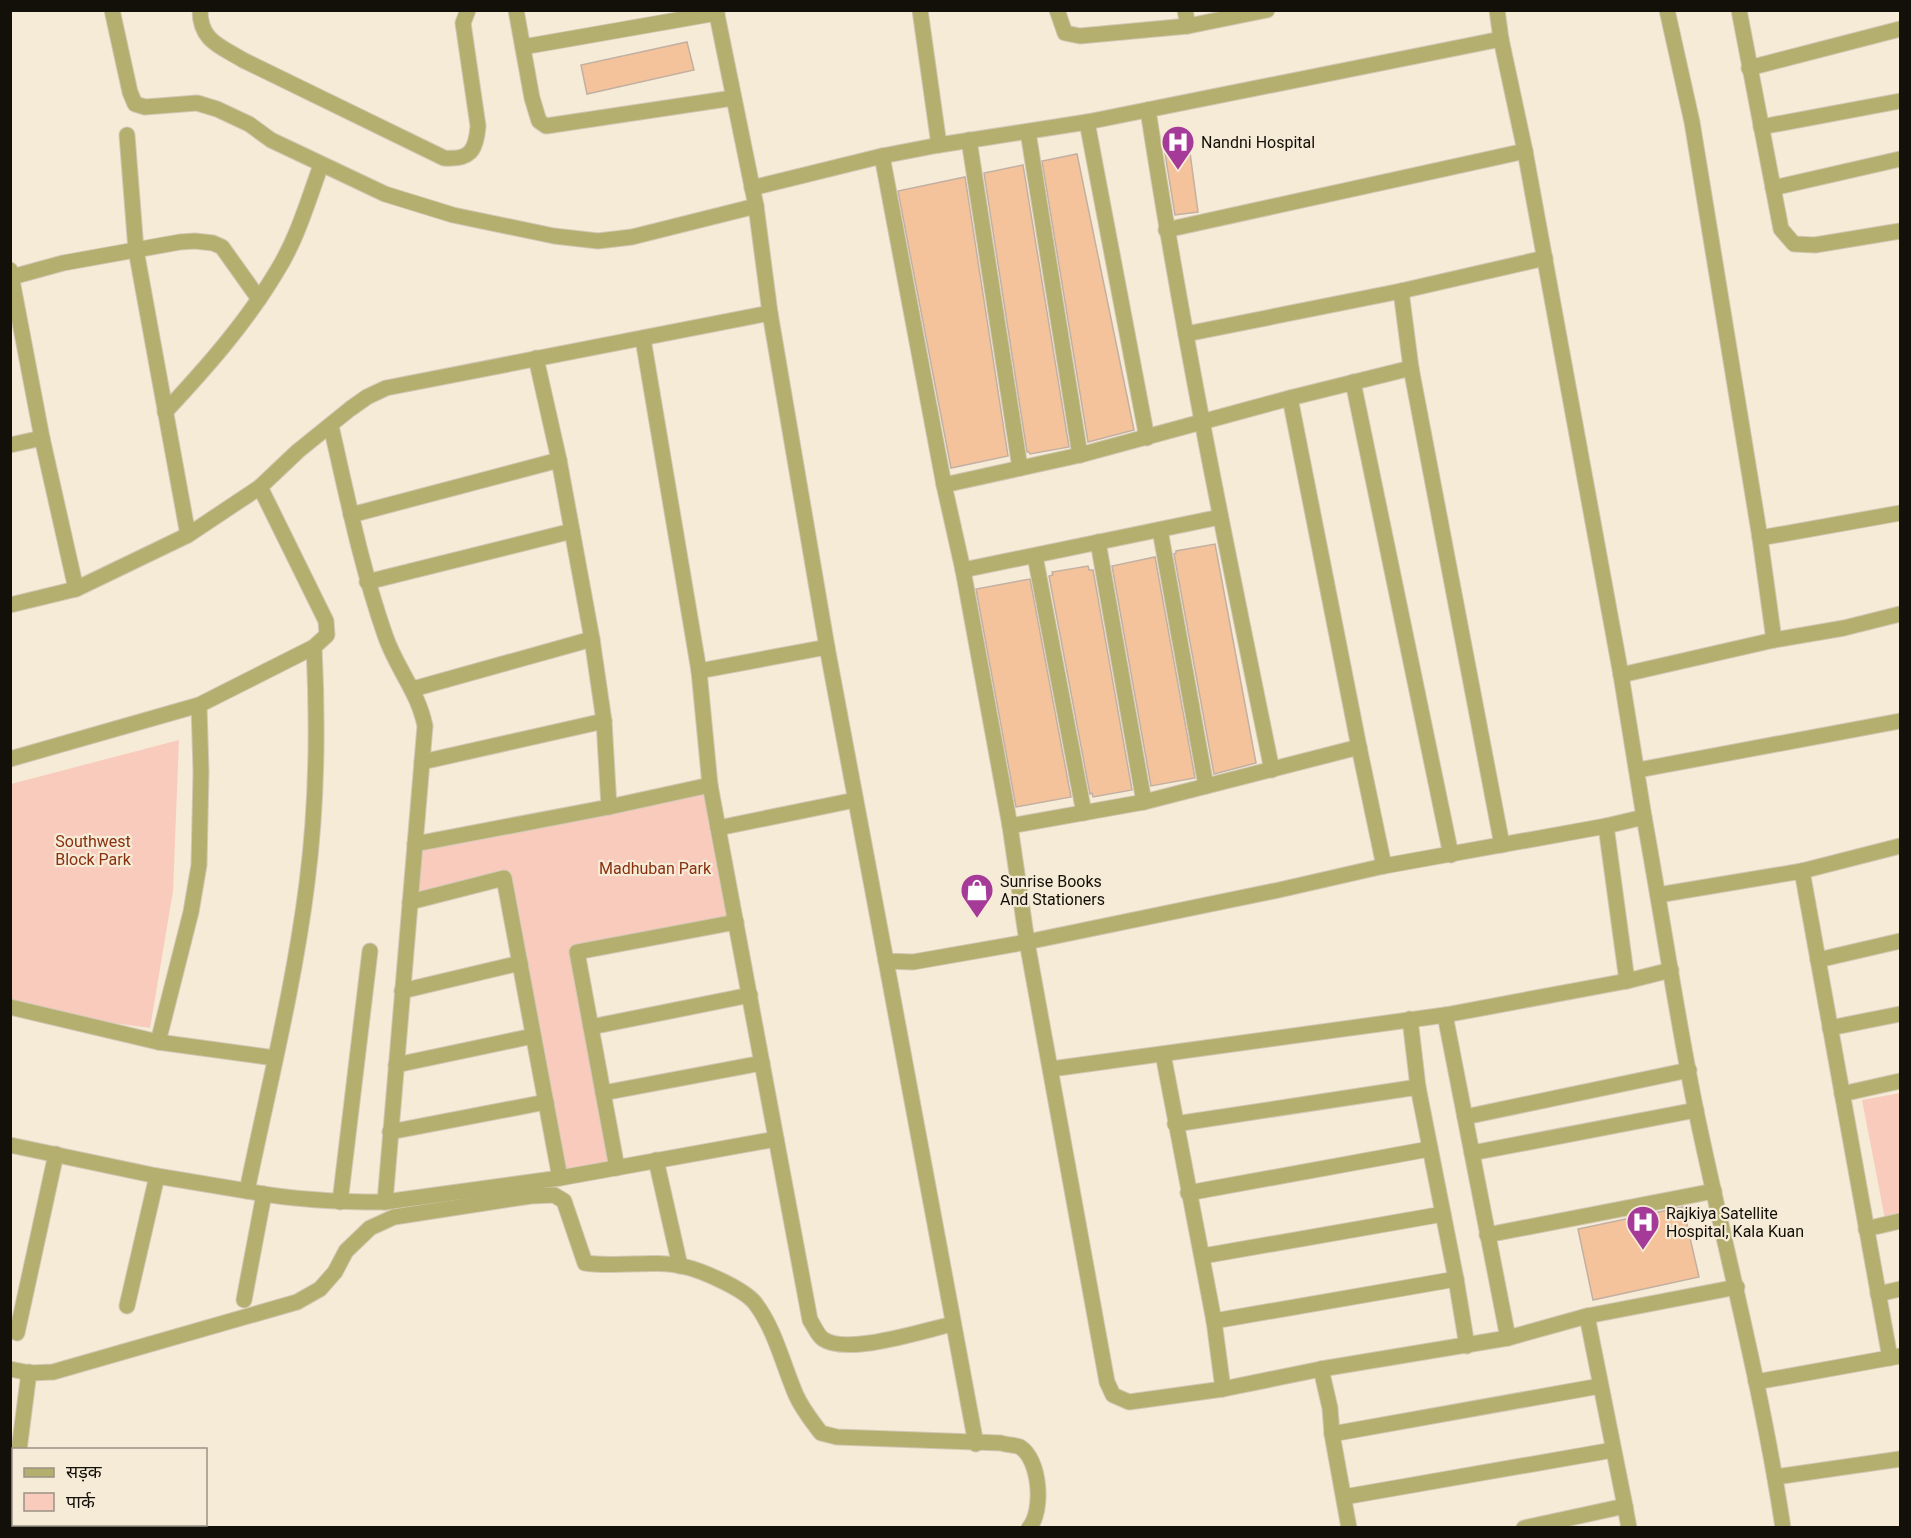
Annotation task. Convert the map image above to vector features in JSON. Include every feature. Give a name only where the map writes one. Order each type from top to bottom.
[{"type":"street","points":[[112,10],[129,92],[135,104],[145,107],[197,104],[217,109],[249,124],[271,140],[321,165],[385,194],[433,209],[510,227],[598,241],[632,237],[756,206]]},
{"type":"street","points":[[200,10],[203,32],[214,43],[243,60],[444,158],[459,159],[470,153],[477,140],[478,126],[463,23],[468,10]]},
{"type":"street","points":[[516,10],[532,98],[539,121],[546,126],[733,98]]},
{"type":"street","points":[[920,10],[939,145]]},
{"type":"street","points":[[1057,10],[1065,33],[1080,36],[1188,26],[1267,10]]},
{"type":"street","points":[[1185,10],[1188,26]]},
{"type":"street","points":[[1497,10],[1621,675],[1696,1110],[1737,1287],[1783,1527]]},
{"type":"street","points":[[1667,10],[1692,122],[1760,538],[1774,640]]},
{"type":"street","points":[[1739,10],[1781,229],[1794,244],[1815,245],[1900,231]]},
{"type":"street","points":[[523,48],[716,12],[756,206],[770,313],[827,647],[976,1444]]},
{"type":"street","points":[[1749,68],[1900,29]]},
{"type":"street","points":[[752,188],[882,156],[1088,122],[1501,39]]},
{"type":"street","points":[[1761,127],[1900,101]]},
{"type":"street","points":[[1148,110],[1166,230],[1201,421],[1272,770]]},
{"type":"street","points":[[1088,122],[1147,438]]},
{"type":"street","points":[[1028,132],[1080,455]]},
{"type":"street","points":[[127,135],[136,250],[188,535]]},
{"type":"street","points":[[969,140],[1020,468]]},
{"type":"street","points":[[1166,230],[1525,151]]},
{"type":"street","points":[[882,156],[944,485],[963,570],[1010,826],[1027,942],[1107,1382],[1113,1395],[1129,1402],[1223,1389],[1321,1369],[1508,1338],[1587,1316],[1737,1287]]},
{"type":"street","points":[[1773,189],[1900,159]]},
{"type":"street","points":[[165,412],[248,316],[278,270],[289,248],[321,165]]},
{"type":"street","points":[[76,589],[42,438],[11,274],[195,241],[213,243],[222,247],[259,299]]},
{"type":"street","points":[[1186,334],[1401,291],[1545,258]]},
{"type":"street","points":[[1401,291],[1411,368],[1502,845]]},
{"type":"street","points":[[10,605],[76,589],[188,535],[260,487],[298,451],[366,397],[386,388],[770,313]]},
{"type":"street","points":[[643,339],[699,671],[710,786],[810,1320],[822,1339],[838,1345],[858,1346],[953,1324]]},
{"type":"street","points":[[536,358],[559,460],[592,639],[604,721],[609,807]]},
{"type":"street","points":[[944,485],[1080,455],[1201,421],[1411,368]]},
{"type":"street","points":[[1353,382],[1451,855]]},
{"type":"street","points":[[1290,398],[1384,866]]},
{"type":"street","points":[[331,426],[367,582],[395,660],[421,708],[425,726],[385,1202]]},
{"type":"street","points":[[10,444],[42,438]]},
{"type":"street","points":[[351,515],[559,460]]},
{"type":"street","points":[[10,759],[200,705],[315,647],[327,635],[326,621],[260,487]]},
{"type":"street","points":[[1760,538],[1900,513]]},
{"type":"street","points":[[963,570],[1220,517]]},
{"type":"street","points":[[1160,530],[1206,786]]},
{"type":"street","points":[[367,582],[572,531]]},
{"type":"street","points":[[1098,542],[1144,802]]},
{"type":"street","points":[[1035,556],[1084,813]]},
{"type":"street","points":[[1621,675],[1900,614]]},
{"type":"street","points":[[412,689],[592,639]]},
{"type":"street","points":[[247,1191],[289,994],[307,885],[312,842],[317,750],[315,647]]},
{"type":"street","points":[[699,671],[827,647]]},
{"type":"street","points":[[158,1042],[191,912],[199,865],[200,705]]},
{"type":"street","points":[[422,762],[604,721]]},
{"type":"street","points":[[1638,770],[1900,722]]},
{"type":"street","points":[[1010,826],[1144,802],[1359,747]]},
{"type":"street","points":[[415,844],[710,786]]},
{"type":"street","points":[[718,828],[855,800]]},
{"type":"street","points":[[886,962],[913,962],[1027,942],[1384,866],[1606,826],[1644,817]]},
{"type":"street","points":[[1606,826],[1627,981]]},
{"type":"street","points":[[1658,895],[1802,871],[1900,846]]},
{"type":"street","points":[[1756,1382],[1895,1357],[1878,1294],[1802,871]]},
{"type":"street","points":[[410,902],[504,878],[560,1178]]},
{"type":"street","points":[[617,1168],[577,952],[736,922]]},
{"type":"street","points":[[1818,960],[1900,941]]},
{"type":"street","points":[[340,1202],[370,951]]},
{"type":"street","points":[[402,992],[520,963]]},
{"type":"street","points":[[1051,1069],[1445,1015],[1627,981],[1671,970]]},
{"type":"street","points":[[591,1027],[750,995]]},
{"type":"street","points":[[10,1007],[158,1042],[274,1058]]},
{"type":"street","points":[[1830,1028],[1900,1014]]},
{"type":"street","points":[[1445,1015],[1508,1338]]},
{"type":"street","points":[[1410,1019],[1418,1087],[1467,1346]]},
{"type":"street","points":[[396,1065],[533,1036]]},
{"type":"street","points":[[1163,1054],[1188,1193],[1203,1256],[1223,1389]]},
{"type":"street","points":[[603,1093],[762,1063]]},
{"type":"street","points":[[1465,1117],[1689,1070]]},
{"type":"street","points":[[1842,1094],[1900,1081]]},
{"type":"street","points":[[1176,1124],[1418,1087]]},
{"type":"street","points":[[390,1132],[546,1102]]},
{"type":"street","points":[[1472,1153],[1696,1110]]},
{"type":"street","points":[[10,1145],[157,1176],[264,1194],[340,1202],[385,1202],[560,1178],[776,1139]]},
{"type":"street","points":[[1188,1193],[1429,1149]]},
{"type":"street","points":[[17,1333],[56,1154]]},
{"type":"street","points":[[656,1160],[680,1266]]},
{"type":"street","points":[[127,1306],[157,1176]]},
{"type":"street","points":[[1487,1235],[1714,1191]]},
{"type":"street","points":[[244,1300],[264,1194]]},
{"type":"street","points":[[10,1370],[52,1372],[297,1302],[320,1289],[335,1272],[346,1251],[370,1228],[394,1217],[531,1196],[554,1195],[564,1201],[585,1263],[604,1266],[642,1264],[680,1266],[732,1287],[754,1301],[771,1331],[797,1397],[821,1433],[837,1437],[976,1444],[1001,1443],[1020,1447],[1030,1458],[1038,1484],[1038,1504],[1029,1527]]},
{"type":"street","points":[[1203,1256],[1443,1214]]},
{"type":"street","points":[[1866,1229],[1900,1221]]},
{"type":"street","points":[[1214,1321],[1456,1279]]},
{"type":"street","points":[[1878,1294],[1900,1289]]},
{"type":"street","points":[[1587,1316],[1629,1527]]},
{"type":"street","points":[[1321,1369],[1330,1408],[1332,1434],[1349,1527]]},
{"type":"street","points":[[19,1448],[29,1372]]},
{"type":"street","points":[[1332,1434],[1600,1386]]},
{"type":"street","points":[[1344,1497],[1613,1449]]},
{"type":"street","points":[[1775,1477],[1900,1459]]},
{"type":"street","points":[[1524,1527],[1625,1506]]},
{"type":"green space","name":"Southwest Block Park","points":[[179,740],[173,891],[150,1028],[11,1009],[11,784]]},
{"type":"green space","name":"Madhuban Park","points":[[710,785],[736,922],[577,952],[617,1168],[560,1178],[504,879],[410,902],[415,844]]},
{"type":"green space","points":[[1900,1093],[1900,1216],[1885,1219],[1862,1100]]},
{"type":"building","points":[[687,42],[694,70],[587,94],[581,65]]},
{"type":"building","points":[[1188,138],[1198,212],[1175,215],[1163,141]]},
{"type":"building","points":[[1077,154],[1134,430],[1088,442],[1042,161]]},
{"type":"building","points":[[1023,165],[1069,447],[1030,454],[1027,452],[984,173]]},
{"type":"building","points":[[965,177],[1008,456],[951,468],[898,191]]},
{"type":"building","points":[[1215,544],[1256,763],[1214,774],[1174,554],[1176,551]]},
{"type":"building","points":[[1155,557],[1195,778],[1151,786],[1112,566]]},
{"type":"building","points":[[1088,566],[1089,570],[1093,570],[1132,790],[1093,797],[1092,793],[1090,794],[1049,576],[1053,575],[1052,572]]},
{"type":"building","points":[[1030,579],[1071,797],[1016,807],[976,589]]},
{"type":"building","points":[[1683,1207],[1699,1277],[1593,1300],[1578,1229]]},
{"type":"place","name":"Nandni Hospital","points":[[1178,171]]},
{"type":"place","name":"Sunrise Books And Stationers","points":[[977,919]]},
{"type":"place","name":"Rajkiya Satellite Hospital, Kala Kuan","points":[[1643,1251]]}]
